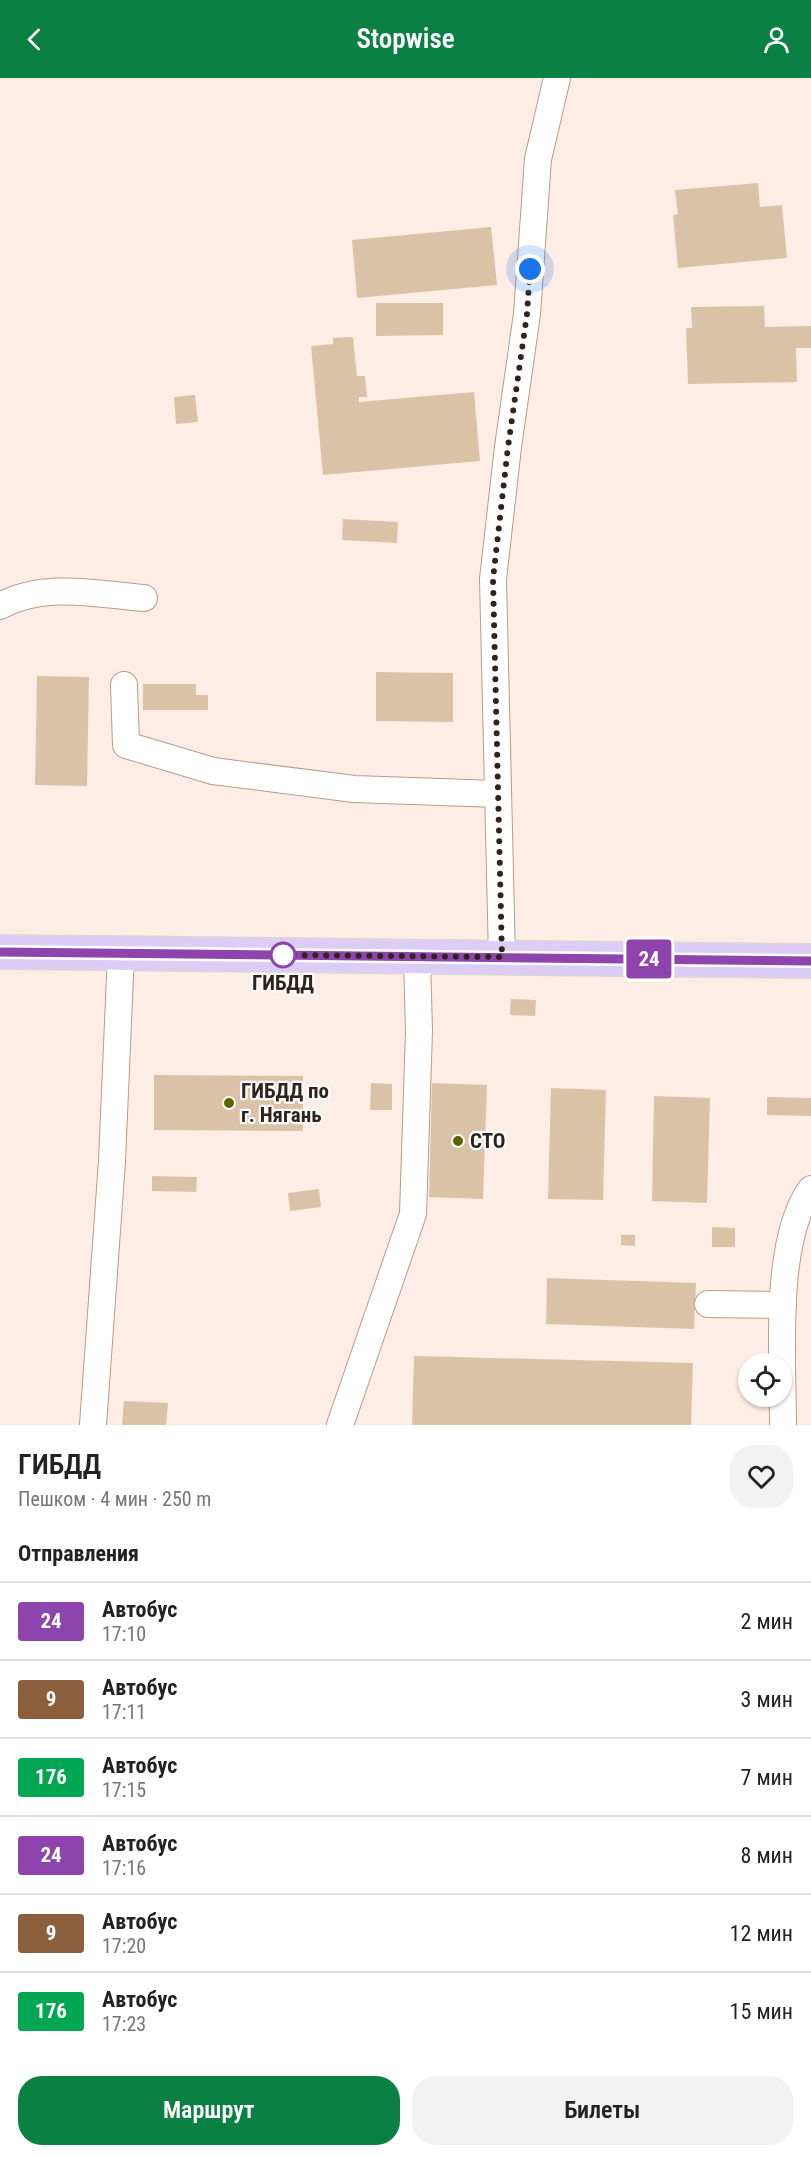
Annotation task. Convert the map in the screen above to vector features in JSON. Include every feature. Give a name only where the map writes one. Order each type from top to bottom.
[{"type":"main road","points":[[0,952],[811,961]]},
{"type":"lane","points":[[502,957],[493,579],[508,447],[527,314],[538,159],[557,78]]},
{"type":"lane","points":[[0,606],[19,596],[43,591],[144,597]]},
{"type":"lane","points":[[124,685],[126,745],[213,771],[354,789],[498,794]]},
{"type":"lane","points":[[93,1425],[112,1161],[121,953]]},
{"type":"lane","points":[[340,1425],[413,1214],[419,1031],[417,956]]},
{"type":"lane","points":[[783,1425],[783,1305],[791,1232],[803,1199],[811,1189]]},
{"type":"lane","points":[[708,1304],[783,1305]]},
{"type":"shaded area","points":[[0,78],[811,78],[811,1425],[0,1425]]},
{"type":"building","points":[[758,183],[760,207],[782,205],[787,258],[678,268],[673,215],[678,214],[675,190]]},
{"type":"building","points":[[491,227],[497,285],[357,298],[352,240]]},
{"type":"building","points":[[376,303],[443,303],[443,335],[376,336]]},
{"type":"building","points":[[764,306],[765,327],[811,326],[811,348],[796,348],[797,382],[688,384],[686,328],[692,328],[691,307]]},
{"type":"building","points":[[353,337],[357,376],[365,376],[367,397],[359,397],[359,402],[474,392],[480,461],[323,475],[311,346],[333,344],[333,338]]},
{"type":"building","points":[[195,395],[198,422],[176,424],[174,397]]},
{"type":"building","points":[[343,519],[398,522],[397,543],[342,540]]},
{"type":"building","points":[[376,672],[453,673],[453,722],[376,721]]},
{"type":"building","points":[[37,676],[89,677],[87,786],[35,785]]},
{"type":"building","points":[[143,684],[196,684],[196,695],[208,695],[208,710],[143,710]]},
{"type":"building","points":[[511,999],[536,1000],[535,1016],[510,1015]]},
{"type":"building","name":"ГИБДД по г. Нягань","points":[[154,1075],[303,1076],[303,1131],[154,1130]]},
{"type":"building","points":[[371,1083],[392,1084],[392,1110],[370,1110]]},
{"type":"building","name":"СТО","points":[[432,1083],[487,1085],[483,1199],[429,1197]]},
{"type":"building","points":[[551,1088],[606,1090],[603,1200],[548,1199]]},
{"type":"building","points":[[654,1096],[710,1098],[707,1203],[652,1201]]},
{"type":"building","points":[[767,1097],[811,1098],[811,1116],[767,1115]]},
{"type":"building","points":[[152,1176],[197,1177],[196,1192],[152,1191]]},
{"type":"building","points":[[319,1189],[321,1207],[290,1211],[288,1193]]},
{"type":"building","points":[[712,1227],[735,1228],[735,1247],[712,1247]]},
{"type":"building","points":[[621,1235],[635,1235],[635,1246],[621,1245]]},
{"type":"building","points":[[547,1278],[696,1283],[694,1329],[546,1324]]},
{"type":"building","points":[[414,1356],[693,1363],[691,1425],[412,1425]]},
{"type":"building","points":[[124,1401],[168,1403],[166,1425],[122,1425]]},
{"type":"bus line","name":"24","points":[[0,952],[811,961]]},
{"type":"place","name":"ГИБДД","points":[[283,955]]},
{"type":"place","name":"ГИБДД по г. Нягань","points":[[229,1103]]},
{"type":"place","name":"СТО","points":[[458,1141]]},
{"type":"route","points":[[283,955],[502,957],[493,579],[508,447],[527,314],[530,269]]}]
